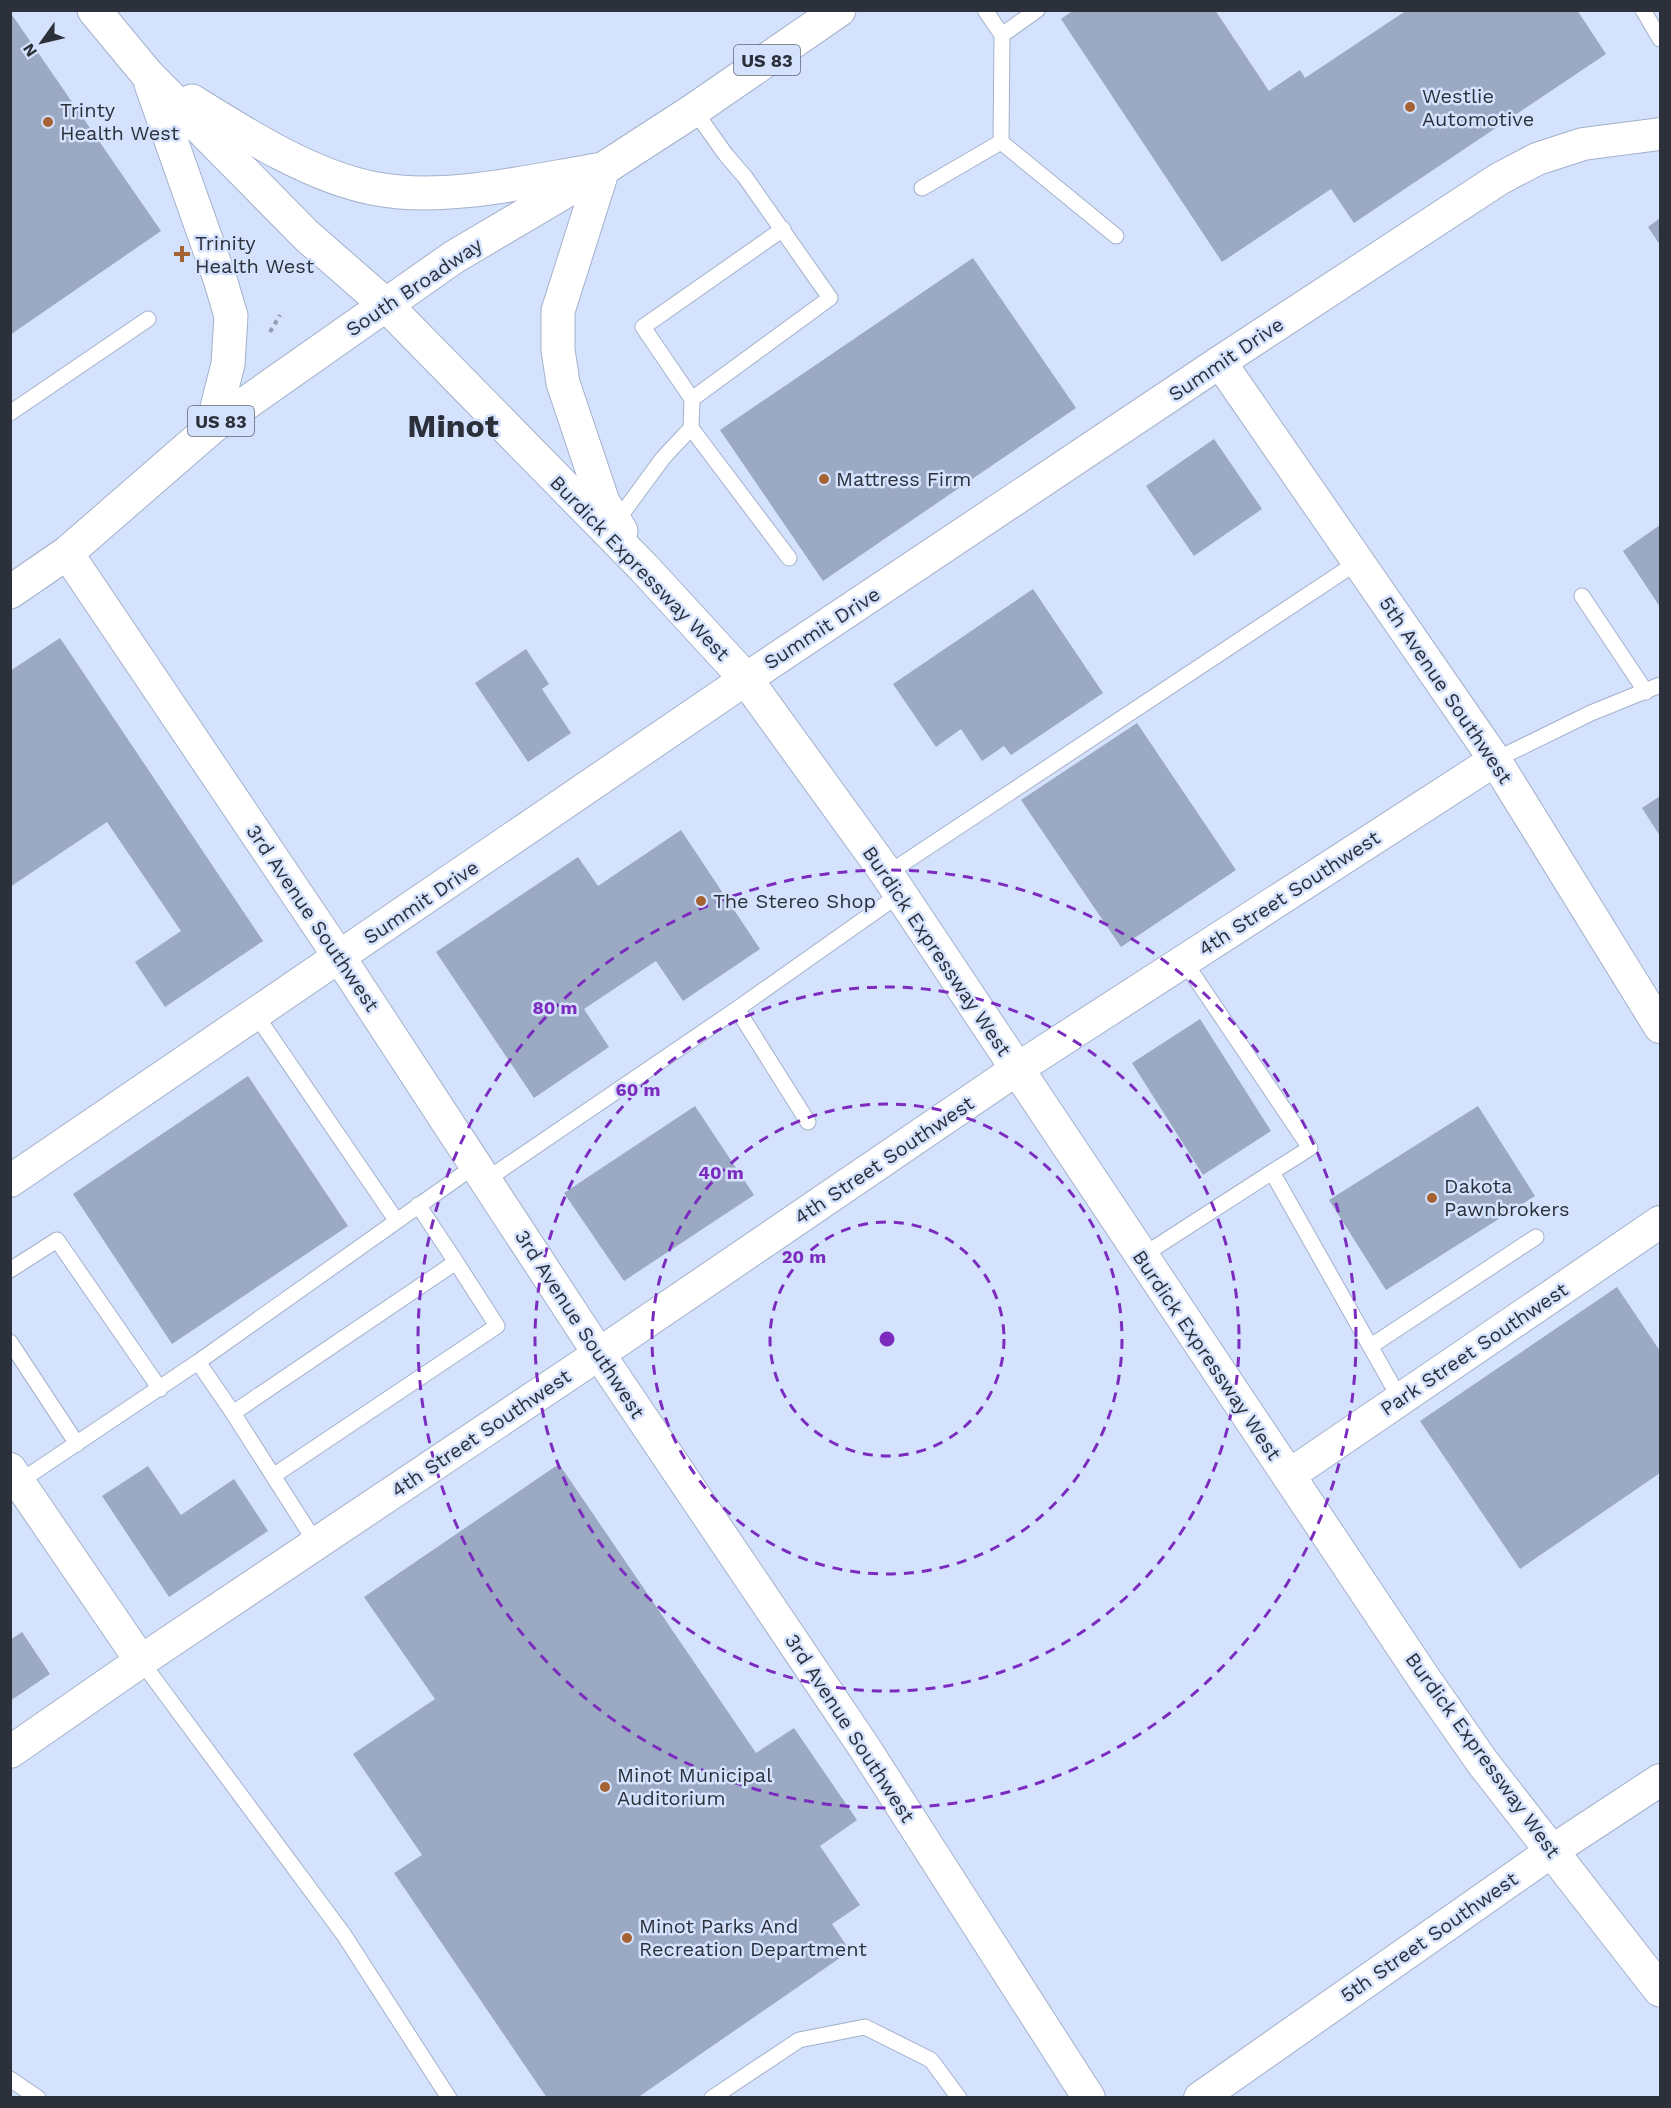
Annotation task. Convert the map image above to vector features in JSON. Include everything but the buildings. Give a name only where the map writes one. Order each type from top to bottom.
[{"type":"main road","name":"Burdick Expressway West","points":[[94,10],[147,74],[307,236],[386,305],[644,568],[746,679],[894,884],[1451,1717],[1483,1762],[1660,1990]]},
{"type":"main road","name":"South Broadway","points":[[10,592],[68,553],[213,427],[454,257],[603,169],[694,110],[839,10]]},
{"type":"main road","points":[[147,74],[237,130],[322,173],[376,189],[429,193],[472,190],[603,169],[558,311],[558,350],[563,383],[603,502],[644,568]]},
{"type":"main road","points":[[147,74],[231,316],[228,364],[213,427]]},
{"type":"street","name":"Summit Drive","points":[[10,1181],[746,679],[1220,362],[1508,174],[1537,159],[1583,144],[1660,134]]},
{"type":"street","name":"5th Avenue Southwest","points":[[1220,362],[1495,760],[1660,1027]]},
{"type":"street","name":"3rd Avenue Southwest","points":[[68,553],[340,958],[599,1354],[864,1747],[1089,2097]]},
{"type":"street","name":"4th Street Southwest","points":[[10,1752],[141,1661],[1017,1070],[1495,760]]},
{"type":"street","name":"Park Street Southwest","points":[[1288,1476],[1660,1222]]},
{"type":"street","points":[[15,1476],[141,1661]]},
{"type":"street","name":"5th Street Southwest","points":[[1200,2097],[1552,1851],[1660,1780]]},
{"type":"lane","points":[[985,10],[1002,35],[1001,142]]},
{"type":"lane","points":[[1002,35],[1037,10]]},
{"type":"lane","points":[[1643,10],[1660,39]]},
{"type":"lane","points":[[692,399],[830,298],[783,229],[694,110]]},
{"type":"lane","points":[[922,188],[1001,142]]},
{"type":"lane","points":[[1001,142],[1116,236]]},
{"type":"lane","points":[[783,229],[643,327],[692,399],[691,428],[789,558]]},
{"type":"lane","points":[[10,412],[148,319]]},
{"type":"lane","points":[[616,522],[663,458],[691,428]]},
{"type":"lane","points":[[15,1476],[77,1444],[159,1389],[418,1205],[481,1173],[737,1009],[894,884],[1359,561]]},
{"type":"lane","points":[[1495,760],[1591,712],[1653,689],[1582,596]]},
{"type":"lane","points":[[1142,1256],[1310,1148],[1184,962]]},
{"type":"lane","points":[[737,1009],[808,1122]]},
{"type":"lane","points":[[256,1014],[396,1220]]},
{"type":"lane","points":[[1272,1172],[1400,1399]]},
{"type":"lane","points":[[273,1476],[497,1326],[418,1205]]},
{"type":"lane","points":[[1371,1346],[1536,1237]]},
{"type":"lane","points":[[10,1270],[57,1240],[159,1389]]},
{"type":"lane","points":[[233,1413],[456,1262]]},
{"type":"lane","points":[[10,1342],[77,1444]]},
{"type":"lane","points":[[198,1362],[316,1543]]},
{"type":"lane","points":[[141,1661],[344,1935],[449,2097]]},
{"type":"lane","points":[[711,2097],[799,2040],[865,2026],[931,2060],[959,2097]]},
{"type":"lane","points":[[10,2079],[38,2097]]},
{"type":"path","points":[[270,332],[280,315]]},
{"type":"path","points":[[261,327],[277,336]]},
{"type":"place","name":"Westlie Automotive","points":[[1410,107]]},
{"type":"place","name":"Trinty Health West","points":[[48,122]]},
{"type":"place","name":"Trinity Health West","points":[[182,254]]},
{"type":"place","name":"Mattress Firm","points":[[824,479]]},
{"type":"place","name":"The Stereo Shop","points":[[701,901]]},
{"type":"place","name":"Dakota Pawnbrokers","points":[[1432,1198]]},
{"type":"place","name":"Minot Municipal Auditorium","points":[[605,1787]]},
{"type":"place","name":"Minot Parks And Recreation Department","points":[[627,1938]]},
{"type":"district","name":"Minot","points":[[453,426]]}]
